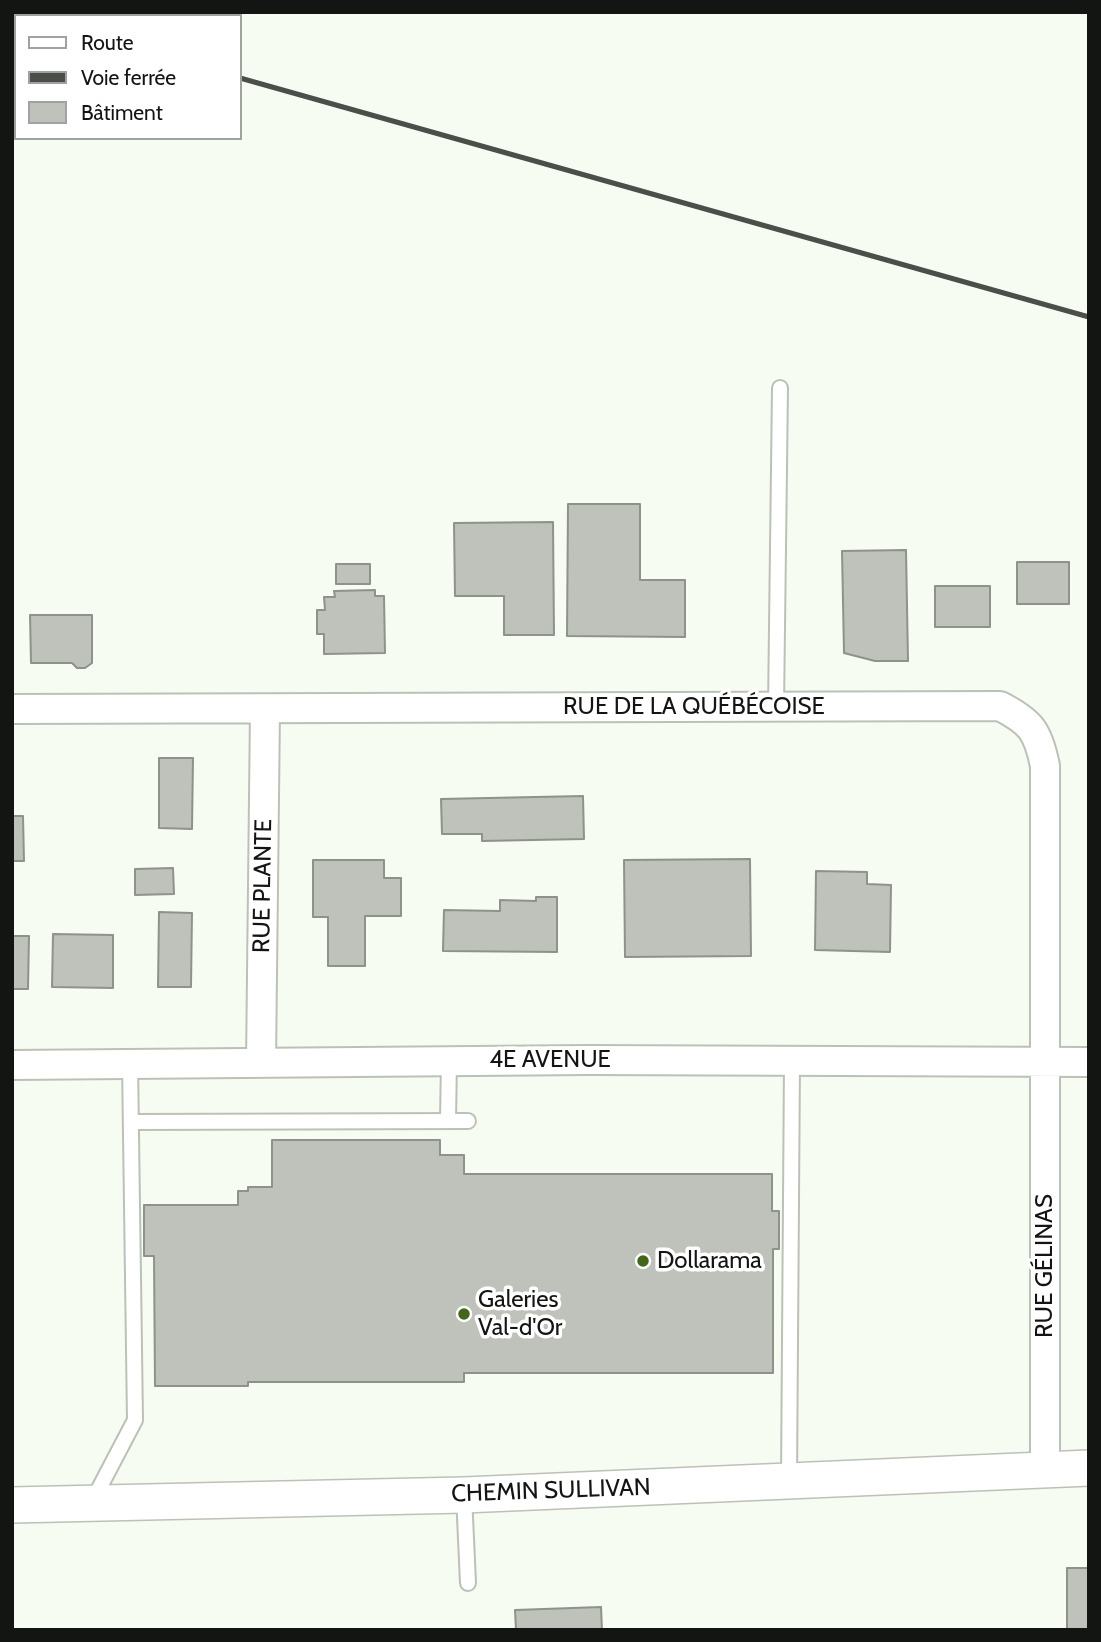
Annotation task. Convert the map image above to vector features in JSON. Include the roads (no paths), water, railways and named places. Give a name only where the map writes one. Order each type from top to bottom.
[{"type":"street","name":"RUE DE LA QUÉBÉCOISE","points":[[12,709],[1000,706],[1025,719],[1040,739],[1045,766],[1045,1062]]},
{"type":"street","name":"RUE PLANTE","points":[[261,1063],[265,709]]},
{"type":"street","name":"4E AVENUE","points":[[12,1065],[449,1060],[1089,1062]]},
{"type":"street","name":"RUE GÉLINAS","points":[[1045,1062],[1045,1470]]},
{"type":"street","name":"CHEMIN SULLIVAN","points":[[12,1505],[464,1495],[1089,1468]]},
{"type":"lane","points":[[776,707],[780,388]]},
{"type":"lane","points":[[448,1121],[449,1060]]},
{"type":"lane","points":[[789,1482],[792,1061]]},
{"type":"lane","points":[[92,1502],[135,1420],[130,1063]]},
{"type":"lane","points":[[131,1122],[468,1121]]},
{"type":"lane","points":[[464,1495],[468,1583]]},
{"type":"railway","points":[[242,79],[1089,317]]},
{"type":"place","name":"Dollarama","points":[[643,1261]]},
{"type":"place","name":"Galeries Val-d'Or","points":[[464,1314]]}]
